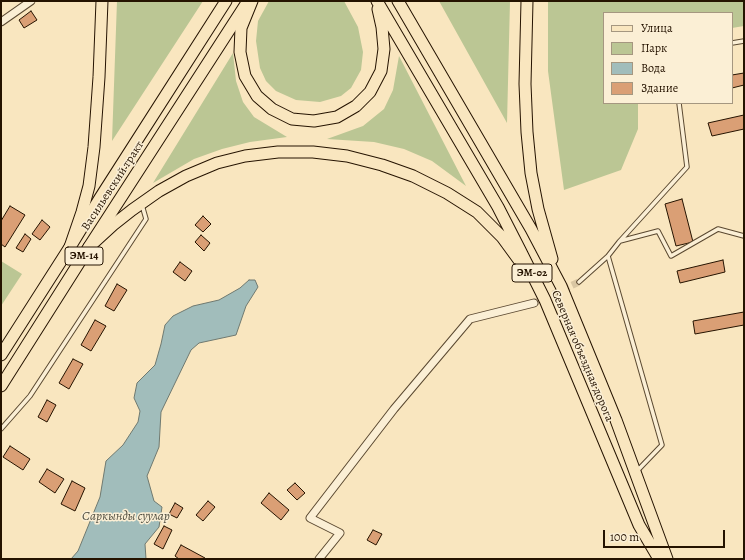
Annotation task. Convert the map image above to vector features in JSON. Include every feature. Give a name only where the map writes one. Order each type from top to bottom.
[{"type":"main road","points":[[70,247],[89,186],[94,146],[102,1]]},
{"type":"main road","name":"Васильевский тракт","points":[[1,355],[226,1]]},
{"type":"main road","name":"Васильевский тракт","points":[[1,386],[248,1]]},
{"type":"main road","points":[[252,1],[242,28],[240,52],[245,76],[256,96],[272,109],[292,119],[314,121],[337,117],[356,106],[370,92],[381,71],[384,49],[382,28],[376,1]]},
{"type":"main road","name":"Северная объездная дорога","points":[[376,1],[498,207],[520,250],[545,300],[639,525],[659,559]]},
{"type":"main road","name":"Северная объездная дорога","points":[[398,1],[531,229],[561,286],[616,420],[668,559]]},
{"type":"main road","points":[[526,1],[525,84],[527,132],[531,173],[538,209],[561,286]]},
{"type":"main road","points":[[89,247],[113,225],[141,204],[159,191],[186,176],[217,163],[245,156],[278,152],[313,152],[347,156],[382,165],[413,176],[447,193],[477,212],[502,237],[545,300]]},
{"type":"main road","points":[[100,198],[115,207]]},
{"type":"street","points":[[1,22],[31,1]]},
{"type":"street","points":[[319,559],[340,533],[310,518],[399,403],[470,319],[534,303]]},
{"type":"lane","points":[[733,43],[744,41]]},
{"type":"lane","points":[[579,282],[608,256],[687,167],[679,104]]},
{"type":"lane","points":[[1,430],[30,396],[146,219],[141,204]]},
{"type":"lane","points":[[619,242],[658,231],[671,256],[718,229],[744,236]]},
{"type":"lane","points":[[608,256],[662,445],[636,472]]},
{"type":"green space","points":[[117,1],[203,1],[112,141]]},
{"type":"green space","points":[[269,1],[344,1],[358,27],[363,52],[361,70],[351,88],[341,96],[320,102],[296,100],[276,91],[266,81],[260,68],[256,41],[258,21]]},
{"type":"green space","points":[[439,1],[510,1],[507,123]]},
{"type":"green space","points":[[548,1],[744,1],[744,26],[733,28],[733,12],[603,12],[603,104],[638,104],[638,129],[621,170],[564,190],[548,71]]},
{"type":"green space","points":[[233,53],[236,81],[243,102],[254,117],[287,137],[250,142],[222,149],[194,159],[153,183]]},
{"type":"green space","points":[[399,56],[466,186],[432,161],[404,149],[374,142],[327,139],[363,126],[384,109],[393,90]]},
{"type":"green space","points":[[1,261],[22,274],[1,306]]},
{"type":"water","name":"Саркынды суулар","points":[[249,280],[255,280],[258,287],[246,306],[236,335],[199,343],[191,350],[161,412],[159,447],[147,476],[154,501],[162,507],[159,527],[145,544],[146,559],[71,559],[78,551],[100,497],[106,461],[123,445],[138,422],[140,411],[134,398],[137,383],[155,365],[165,325],[173,316],[193,306],[219,300],[240,288]]},
{"type":"building","points":[[31,11],[37,20],[24,28],[19,20]]},
{"type":"building","points":[[744,73],[744,85],[733,88],[733,75]]},
{"type":"building","points":[[744,115],[744,129],[712,136],[708,123]]},
{"type":"building","points":[[682,199],[693,242],[676,246],[665,204]]},
{"type":"building","points":[[10,206],[25,215],[5,247],[1,244],[1,221]]},
{"type":"building","points":[[203,216],[211,224],[203,232],[195,225]]},
{"type":"building","points":[[42,220],[50,227],[40,240],[32,234]]},
{"type":"building","points":[[25,234],[31,239],[23,252],[16,248]]},
{"type":"building","points":[[201,235],[210,243],[204,251],[195,242]]},
{"type":"building","points":[[723,260],[725,272],[680,283],[677,271]]},
{"type":"building","points":[[180,262],[192,271],[185,281],[173,272]]},
{"type":"building","points":[[117,284],[127,290],[114,311],[105,306]]},
{"type":"building","points":[[744,312],[744,325],[695,334],[693,321]]},
{"type":"building","points":[[95,320],[106,326],[91,351],[81,345]]},
{"type":"building","points":[[73,359],[83,364],[69,389],[59,383]]},
{"type":"building","points":[[47,400],[56,405],[47,422],[38,417]]},
{"type":"building","points":[[10,446],[30,459],[23,470],[3,457]]},
{"type":"building","points":[[47,469],[64,479],[55,493],[39,482]]},
{"type":"building","points":[[72,481],[85,488],[75,511],[61,504]]},
{"type":"building","points":[[295,483],[305,493],[297,500],[287,490]]},
{"type":"building","points":[[269,493],[289,510],[281,520],[261,503]]},
{"type":"building","points":[[208,501],[215,507],[203,521],[196,515]]},
{"type":"building","points":[[175,503],[183,508],[177,518],[169,514]]},
{"type":"building","points":[[164,526],[172,530],[163,549],[154,544]]},
{"type":"building","points":[[373,530],[382,534],[376,545],[367,540]]},
{"type":"building","points":[[181,545],[205,559],[179,559],[175,556]]},
{"type":"tunnel","points":[[534,303],[579,282]]}]
